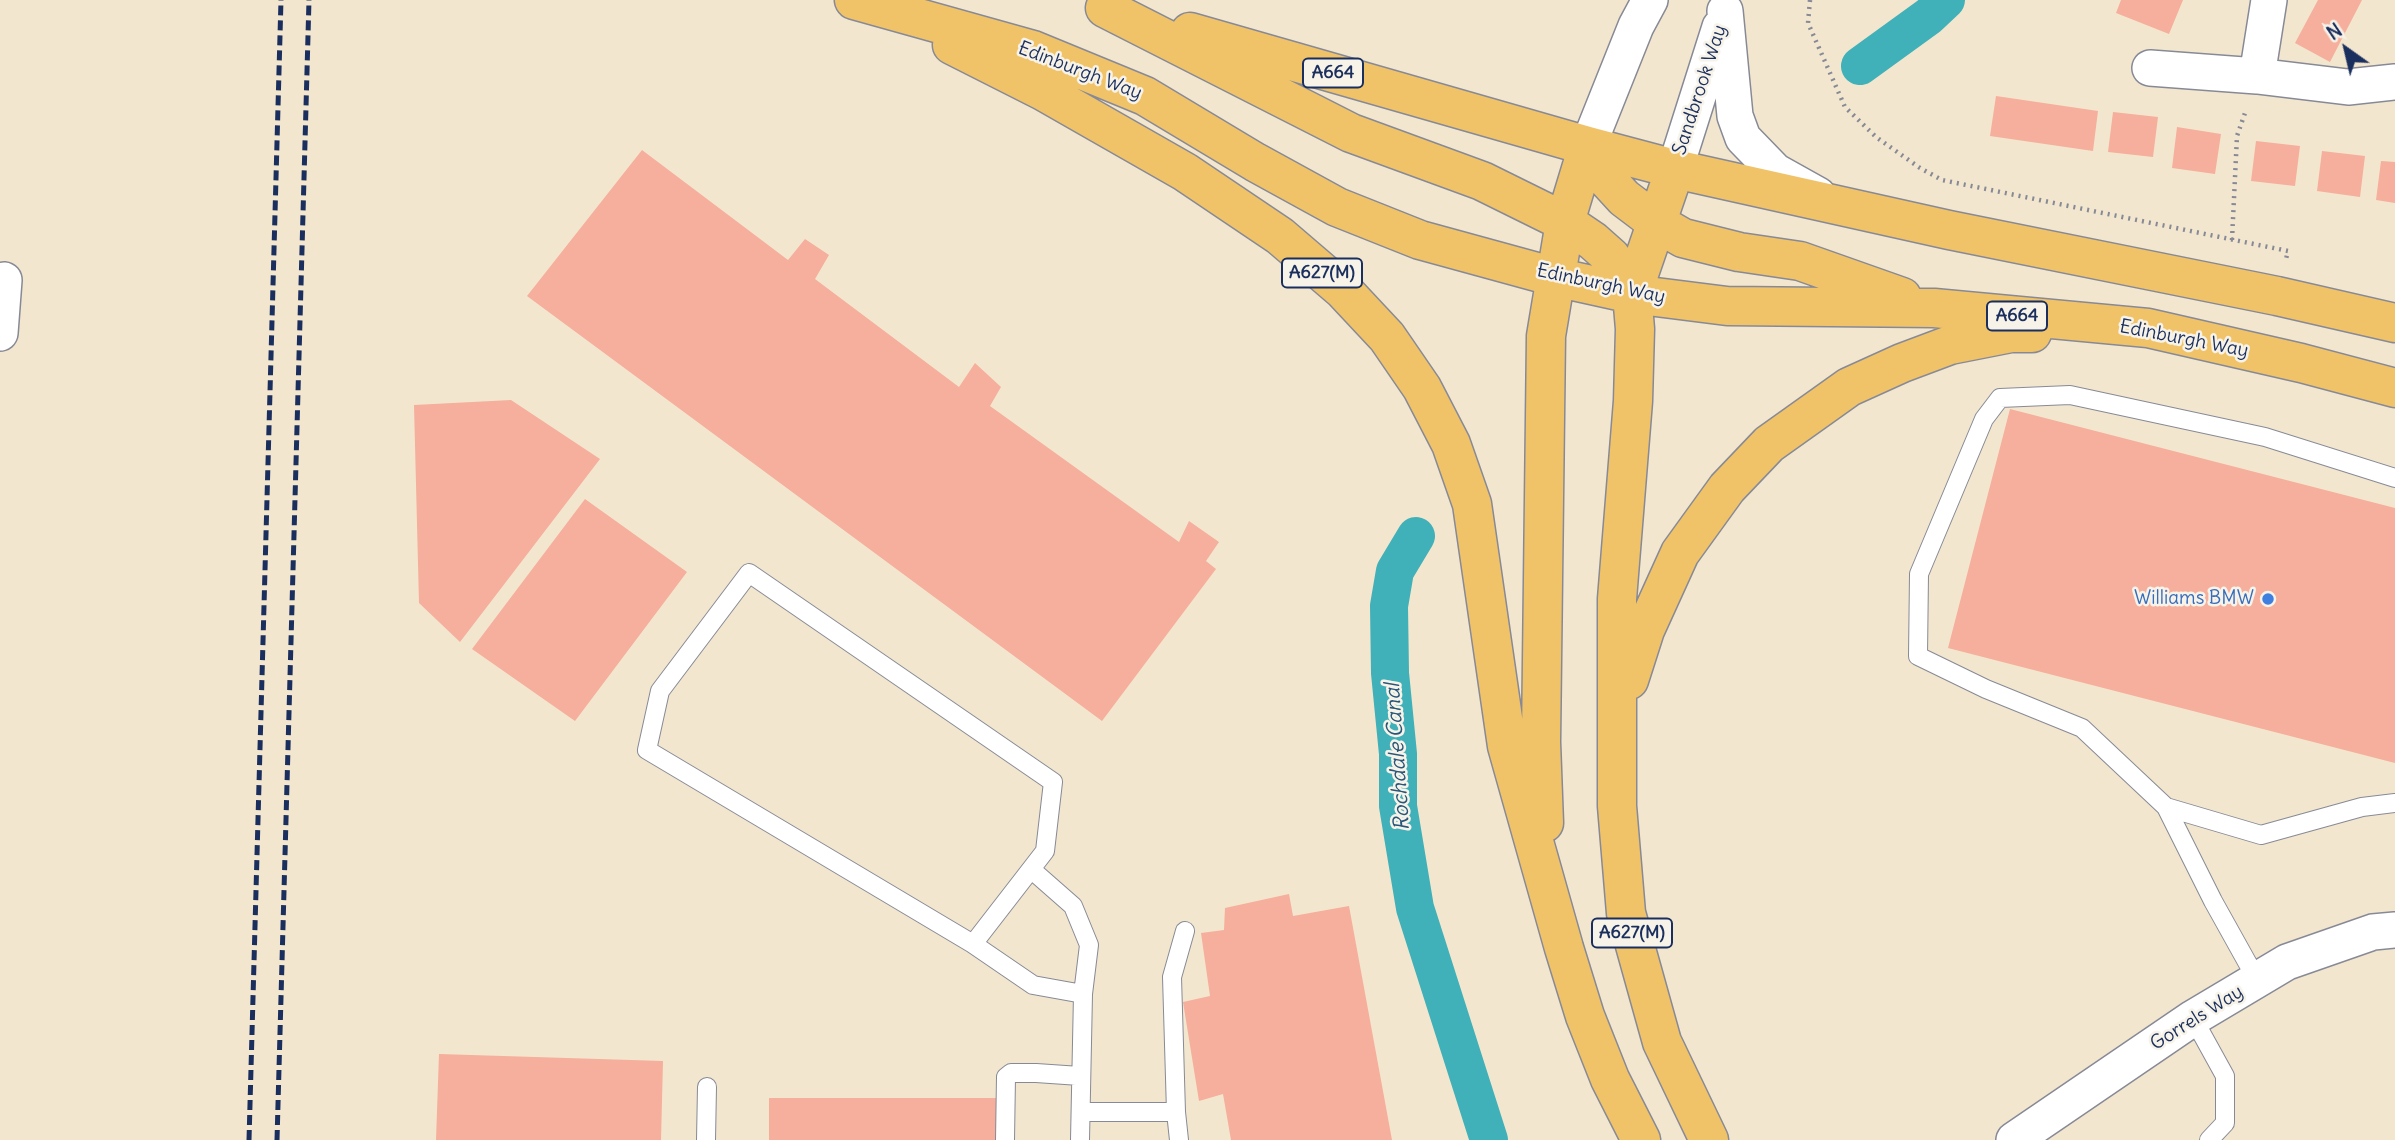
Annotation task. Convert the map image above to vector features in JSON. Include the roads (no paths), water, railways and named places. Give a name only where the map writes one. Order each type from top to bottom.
[{"type":"highway","name":"Edinburgh Way","points":[[863,2],[1032,50],[1145,96],[1337,207],[1420,240],[1555,277],[1632,295],[1727,306],[1934,308],[2148,328],[2395,387]]},
{"type":"highway","name":"A627(M)","points":[[863,2],[1043,91],[1185,172],[1280,236],[1343,290],[1387,337],[1422,388],[1451,444],[1472,504],[1507,746],[1585,1016],[1610,1079],[1641,1140]]},
{"type":"highway","name":"A664","points":[[1092,4],[1675,169],[2395,323]]},
{"type":"highway","points":[[1092,4],[1351,133],[1482,181],[1565,222],[1611,257],[1624,275],[1632,295]]},
{"type":"highway","name":"A664","points":[[1588,146],[1602,174],[1623,198],[1682,239],[1739,252],[1800,261],[1934,308]]},
{"type":"highway","points":[[1555,277],[1565,222],[1588,146]]},
{"type":"highway","points":[[1632,295],[1675,169]]},
{"type":"highway","name":"A627(M)","points":[[1547,881],[1541,742],[1546,336],[1555,277]]},
{"type":"highway","name":"A627(M)","points":[[1632,295],[1635,329],[1633,401],[1618,599],[1617,806],[1626,913],[1662,1042],[1709,1140]]},
{"type":"highway","name":"A627(M)","points":[[1619,712],[1645,630],[1680,552],[1727,488],[1769,444],[1849,387],[1902,363],[1962,343],[2011,333],[2148,328]]},
{"type":"street","points":[[1588,146],[1636,26],[1650,0]]},
{"type":"street","points":[[2257,76],[2269,0]]},
{"type":"street","name":"Sandbrook Way","points":[[1675,169],[1727,6]]},
{"type":"street","name":"Sandbrook Way","points":[[1727,6],[1735,116],[1744,138],[1774,171],[1837,205]]},
{"type":"street","points":[[2150,68],[2257,76],[2348,87],[2395,82]]},
{"type":"street","points":[[0,333],[4,280]]},
{"type":"street","name":"Gorrels Way","points":[[2014,1140],[2193,1018],[2287,962],[2373,932],[2395,930]]},
{"type":"lane","points":[[2257,981],[2166,807],[2082,728],[1986,689],[1918,656],[1919,574],[1984,419],[2000,398],[2070,395],[2264,437],[2395,478]]},
{"type":"lane","points":[[973,944],[1045,851],[1053,782],[750,573],[660,691],[647,750],[973,944],[1033,985],[1083,994]]},
{"type":"lane","points":[[2166,807],[2261,835],[2362,807],[2395,803]]},
{"type":"lane","points":[[1032,870],[1073,906],[1089,945],[1083,994],[1080,1140]]},
{"type":"lane","points":[[1179,1140],[1175,1112],[1172,977],[1185,931]]},
{"type":"lane","points":[[2193,1018],[2225,1076],[2225,1123],[2209,1140]]},
{"type":"lane","points":[[1005,1140],[1006,1077],[1011,1073],[1080,1076]]},
{"type":"lane","points":[[706,1140],[707,1087]]},
{"type":"lane","points":[[1081,1112],[1175,1112]]},
{"type":"waterway","name":"Rochdale Canal","points":[[1860,66],[1929,16],[1946,0]]},
{"type":"waterway","name":"Rochdale Canal","points":[[1416,536],[1395,571],[1389,606],[1390,673],[1398,754],[1398,806],[1415,908],[1489,1140]]},
{"type":"railway","points":[[249,1140],[281,0]]},
{"type":"railway","points":[[277,1140],[309,0]]},
{"type":"place","name":"Williams BMW","points":[[2268,599]]}]
